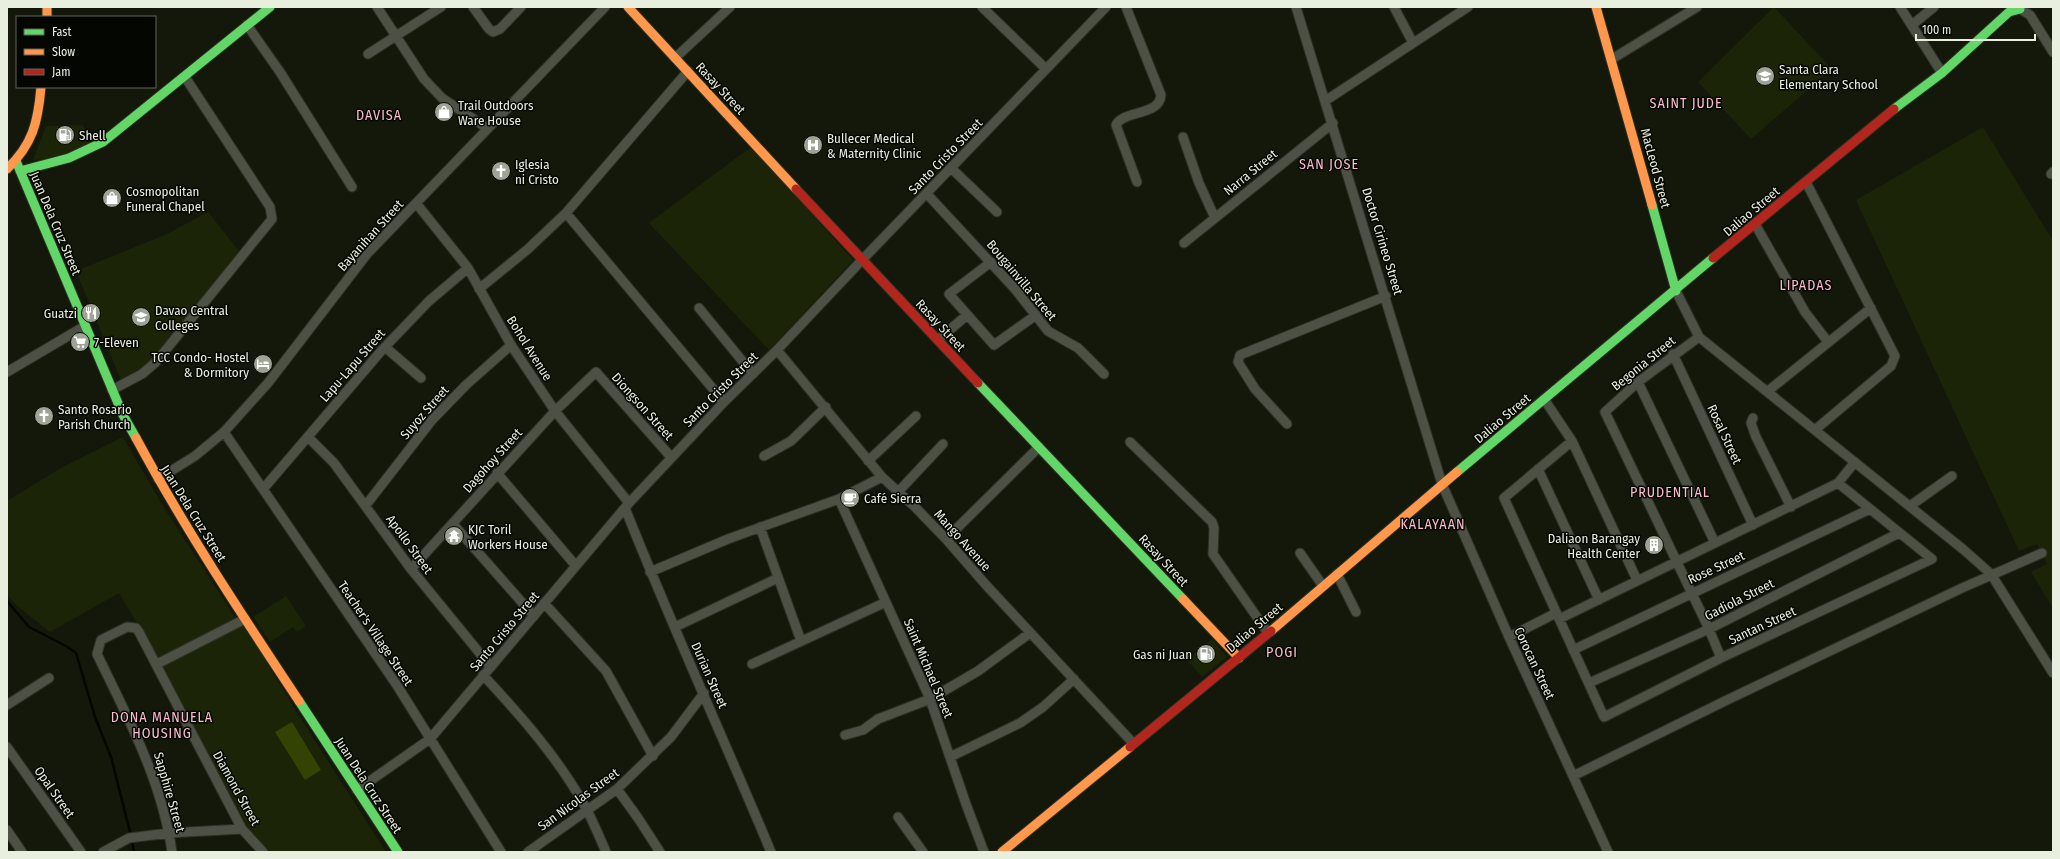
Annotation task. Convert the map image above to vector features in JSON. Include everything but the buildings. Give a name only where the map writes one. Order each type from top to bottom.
[{"type":"street","points":[[20,171],[68,160],[93,149],[114,134],[270,7]]},
{"type":"street","points":[[377,7],[424,79],[442,98],[487,128]]},
{"type":"street","points":[[368,54],[441,7]]},
{"type":"street","points":[[473,7],[489,29],[493,32],[500,29],[521,7]]},
{"type":"street","name":"Bayanihan Street","points":[[158,480],[195,456],[224,432],[268,383],[367,254],[605,7]]},
{"type":"street","name":"Rasay Street","points":[[628,7],[862,260],[1239,658]]},
{"type":"street","points":[[675,58],[730,7]]},
{"type":"street","points":[[982,7],[1046,69]]},
{"type":"street","name":"Santo Cristo Street","points":[[357,790],[430,739],[627,505],[724,402],[777,350],[1106,7]]},
{"type":"street","points":[[1126,7],[1160,95],[1159,102],[1153,107],[1120,120],[1116,125],[1137,182]]},
{"type":"street","name":"Doctor Cirineo Street","points":[[1296,7],[1386,296],[1442,484]]},
{"type":"street","points":[[1394,7],[1413,43]]},
{"type":"street","points":[[1326,101],[1468,7]]},
{"type":"street","name":"MacLeod Street","points":[[1596,7],[1612,59],[1676,290]]},
{"type":"street","points":[[1612,59],[1696,7]]},
{"type":"street","points":[[1900,7],[1942,73]]},
{"type":"street","points":[[1912,25],[1934,7]]},
{"type":"street","name":"Daliao Street","points":[[1002,852],[1133,743],[1239,658],[1442,484],[1872,126],[1942,73],[2009,12],[2020,9],[2030,15],[2053,52]]},
{"type":"street","points":[[247,25],[280,72],[352,187]]},
{"type":"street","points":[[480,289],[528,249],[566,213],[688,72]]},
{"type":"street","points":[[112,390],[142,374],[156,362],[269,225],[273,217],[270,207],[185,77]]},
{"type":"street","points":[[7,169],[16,161],[28,145],[35,130],[41,88]]},
{"type":"street","name":"Narra Street","points":[[1184,243],[1332,123]]},
{"type":"street","points":[[1183,137],[1199,183],[1215,218]]},
{"type":"street","name":"Juan Dela Cruz Street","points":[[16,161],[123,415],[158,480],[245,619],[398,852]]},
{"type":"street","points":[[951,168],[997,212]]},
{"type":"street","points":[[1806,182],[1895,356],[1891,366],[1816,429]]},
{"type":"street","name":"Bougainvilla Street","points":[[927,194],[990,262],[1048,331],[1078,348],[1104,374]]},
{"type":"street","name":"Bohol Avenue","points":[[416,203],[468,268],[511,345],[555,411],[627,505]]},
{"type":"street","points":[[566,213],[724,402]]},
{"type":"street","points":[[1755,224],[1805,312],[1828,342]]},
{"type":"street","points":[[990,262],[950,294],[967,315],[994,345],[1036,316]]},
{"type":"street","name":"Lapu-Lapu Street","points":[[264,488],[385,347],[429,301],[468,268]]},
{"type":"street","points":[[1676,290],[1699,337],[1816,429],[1964,550],[1991,574],[2053,673]]},
{"type":"street","points":[[1287,424],[1255,389],[1238,362],[1240,355],[1386,296]]},
{"type":"street","points":[[699,308],[753,374]]},
{"type":"street","points":[[1768,391],[1871,308]]},
{"type":"street","points":[[938,340],[967,315]]},
{"type":"street","points":[[7,372],[85,326]]},
{"type":"street","name":"Begonia Street","points":[[1676,562],[1605,412],[1638,382],[1673,354],[1699,337]]},
{"type":"street","name":"Suyoz Street","points":[[366,505],[432,420],[466,385],[511,345]]},
{"type":"street","points":[[385,347],[421,378]]},
{"type":"street","name":"Mango Avenue","points":[[777,350],[826,407],[882,477],[946,539],[986,586],[1133,743]]},
{"type":"street","name":"Rosal Street","points":[[1673,354],[1753,525]]},
{"type":"street","name":"Dagohoy Street","points":[[411,569],[555,411],[596,372]]},
{"type":"street","name":"Diongson Street","points":[[596,372],[671,458]]},
{"type":"street","points":[[1638,382],[1715,543]]},
{"type":"street","points":[[1544,399],[1572,441],[1637,580]]},
{"type":"street","points":[[764,456],[791,441],[826,407]]},
{"type":"street","points":[[868,461],[916,416]]},
{"type":"street","points":[[1754,418],[1751,422],[1756,436],[1791,507]]},
{"type":"street","name":"Teacher's Village Street","points":[[224,432],[264,488],[385,668],[501,852]]},
{"type":"street","name":"Apollo Street","points":[[308,437],[334,463],[366,505],[411,569],[491,667]]},
{"type":"street","points":[[1572,441],[1504,498],[1589,683]]},
{"type":"street","points":[[1130,442],[1212,522],[1214,528],[1213,554],[1268,633]]},
{"type":"street","points":[[898,492],[943,444]]},
{"type":"street","points":[[946,539],[1039,448]]},
{"type":"street","points":[[1509,637],[1599,600],[1637,580],[1791,507],[1838,483],[1855,462]]},
{"type":"street","points":[[1538,469],[1599,600]]},
{"type":"street","points":[[497,473],[576,566]]},
{"type":"street","points":[[1910,506],[1952,476]]},
{"type":"street","points":[[650,572],[760,527],[839,499],[882,477]]},
{"type":"street","points":[[1838,483],[1899,533]]},
{"type":"street","name":"Corocan Street","points":[[1442,484],[1509,637],[1608,852]]},
{"type":"street","name":"Saint Michael Street","points":[[839,499],[930,699],[984,852]]},
{"type":"street","name":"Durian Street","points":[[627,505],[650,572],[704,693],[771,852]]},
{"type":"street","name":"Rose Street","points":[[1573,650],[1870,509]]},
{"type":"street","points":[[453,524],[534,616]]},
{"type":"street","points":[[760,527],[801,642]]},
{"type":"street","name":"Santan Street","points":[[1589,683],[1604,717],[1722,658],[1932,559],[1899,533]]},
{"type":"street","name":"Gadiola Street","points":[[1589,683],[1709,629],[1899,533]]},
{"type":"street","points":[[1300,552],[1323,586]]},
{"type":"street","points":[[1573,776],[1727,700],[1991,574],[2042,553]]},
{"type":"street","points":[[1676,562],[1722,658]]},
{"type":"street","points":[[1337,574],[1356,612]]},
{"type":"street","points":[[675,626],[778,578]]},
{"type":"street","points":[[752,664],[886,602]]},
{"type":"street","points":[[544,603],[606,671],[614,682],[653,756]]},
{"type":"street","points":[[157,664],[245,619]]},
{"type":"street","name":"Sapphire Street","points":[[136,628],[127,627],[101,640],[97,654],[142,745],[164,808],[170,833],[172,852]]},
{"type":"street","name":"Diamond Street","points":[[136,628],[157,664],[242,829],[262,852]]},
{"type":"street","points":[[845,735],[863,730],[878,719],[930,699],[978,671],[1030,632]]},
{"type":"street","points":[[483,675],[541,740],[565,773],[588,811],[606,852]]},
{"type":"street","points":[[7,705],[49,678]]},
{"type":"street","points":[[950,756],[1020,723],[1043,707],[1074,679]]},
{"type":"street","name":"San Nicolas Street","points":[[528,852],[588,811],[617,789],[653,756],[671,737],[704,693]]},
{"type":"street","name":"Opal Street","points":[[7,747],[81,852]]},
{"type":"street","points":[[617,789],[660,852]]},
{"type":"street","points":[[898,817],[923,852]]},
{"type":"street","points":[[103,852],[129,838],[170,833],[242,829]]},
{"type":"street","points":[[7,830],[22,852]]},
{"type":"shaded area","name":"Santa Clara Elementary School","points":[[1774,7],[1832,69],[1751,139],[1698,82]]},
{"type":"shaded area","name":"Shell","points":[[83,125],[90,144],[78,150],[44,159],[33,160],[46,126]]},
{"type":"shaded area","points":[[1983,127],[2053,241],[2053,608],[2031,572],[2047,564],[2037,544],[2019,551],[1856,200]]},
{"type":"shaded area","points":[[751,147],[853,260],[769,350],[649,223]]},
{"type":"shaded area","name":"Davao Central Colleges","points":[[208,212],[239,251],[150,363],[121,380],[76,271],[167,234]]},
{"type":"shaded area","points":[[123,437],[161,503],[237,620],[160,661],[119,593],[50,632],[16,605],[7,594],[7,501],[61,468]]},
{"type":"shaded area","points":[[286,596],[306,626],[297,632],[293,627],[270,642],[253,617]]},
{"type":"shaded area","points":[[244,625],[298,714],[386,852],[270,852],[249,829],[161,666]]},
{"type":"shaded area","points":[[1212,639],[1227,657],[1202,677],[1187,660]]},
{"type":"green space","points":[[292,722],[321,770],[305,780],[275,732]]},
{"type":"waterway","points":[[7,601],[29,627],[66,646],[76,653],[95,717],[111,757],[130,832]]},
{"type":"waterway","points":[[132,842],[134,852]]},
{"type":"traffic: fast","points":[[20,171],[69,158],[103,142],[270,7]]},
{"type":"traffic: fast","points":[[1894,109],[1942,73],[2009,12],[2020,9]]},
{"type":"traffic: fast","points":[[16,161],[123,415],[136,438]]},
{"type":"traffic: fast","points":[[1652,205],[1676,291]]},
{"type":"traffic: fast","points":[[1457,472],[1713,258]]},
{"type":"traffic: fast","points":[[978,383],[1183,599]]},
{"type":"traffic: fast","points":[[299,701],[398,852]]},
{"type":"traffic: slow","points":[[47,7],[47,16]]},
{"type":"traffic: slow","points":[[628,7],[796,189]]},
{"type":"traffic: slow","points":[[1596,7],[1652,205]]},
{"type":"traffic: slow","points":[[7,169],[23,151],[33,132],[38,111],[41,88]]},
{"type":"traffic: slow","points":[[136,438],[194,539],[299,701]]},
{"type":"traffic: slow","points":[[1271,631],[1457,472]]},
{"type":"traffic: slow","points":[[1183,599],[1239,658]]},
{"type":"traffic: slow","points":[[1002,852],[1130,747]]},
{"type":"traffic: jam","points":[[1713,258],[1894,109]]},
{"type":"traffic: jam","points":[[796,189],[978,383]]},
{"type":"traffic: jam","points":[[1130,747],[1271,631]]},
{"type":"place","name":"Santa Clara Elementary School","points":[[1765,76]]},
{"type":"place","name":"Trail Outdoors Ware House","points":[[444,112]]},
{"type":"place","name":"Shell","points":[[65,135]]},
{"type":"place","name":"Bullecer Medical & Maternity Clinic","points":[[813,145]]},
{"type":"place","name":"Iglesia ni Cristo","points":[[501,171]]},
{"type":"place","name":"Cosmopolitan Funeral Chapel","points":[[112,198]]},
{"type":"place","name":"Guatzi","points":[[91,313]]},
{"type":"place","name":"Davao Central Colleges","points":[[141,317]]},
{"type":"place","name":"7-Eleven","points":[[80,342]]},
{"type":"place","name":"TCC Condo- Hostel & Dormitory","points":[[263,364]]},
{"type":"place","name":"Santo Rosario Parish Church","points":[[44,416]]},
{"type":"place","name":"Café Sierra","points":[[850,498]]},
{"type":"place","name":"KJC Toril Workers House","points":[[454,536]]},
{"type":"place","name":"Daliaon Barangay Health Center","points":[[1654,545]]},
{"type":"place","name":"Gas ni Juan","points":[[1206,654]]},
{"type":"district","name":"SAINT JUDE","points":[[1686,103]]},
{"type":"district","name":"DAVISA","points":[[379,115]]},
{"type":"district","name":"SAN JOSE","points":[[1329,164]]},
{"type":"district","name":"LIPADAS","points":[[1806,285]]},
{"type":"district","name":"PRUDENTIAL","points":[[1670,492]]},
{"type":"district","name":"KALAYAAN","points":[[1433,524]]},
{"type":"district","name":"POGI","points":[[1282,652]]},
{"type":"district","name":"DONA MANUELA HOUSING","points":[[162,726]]}]
